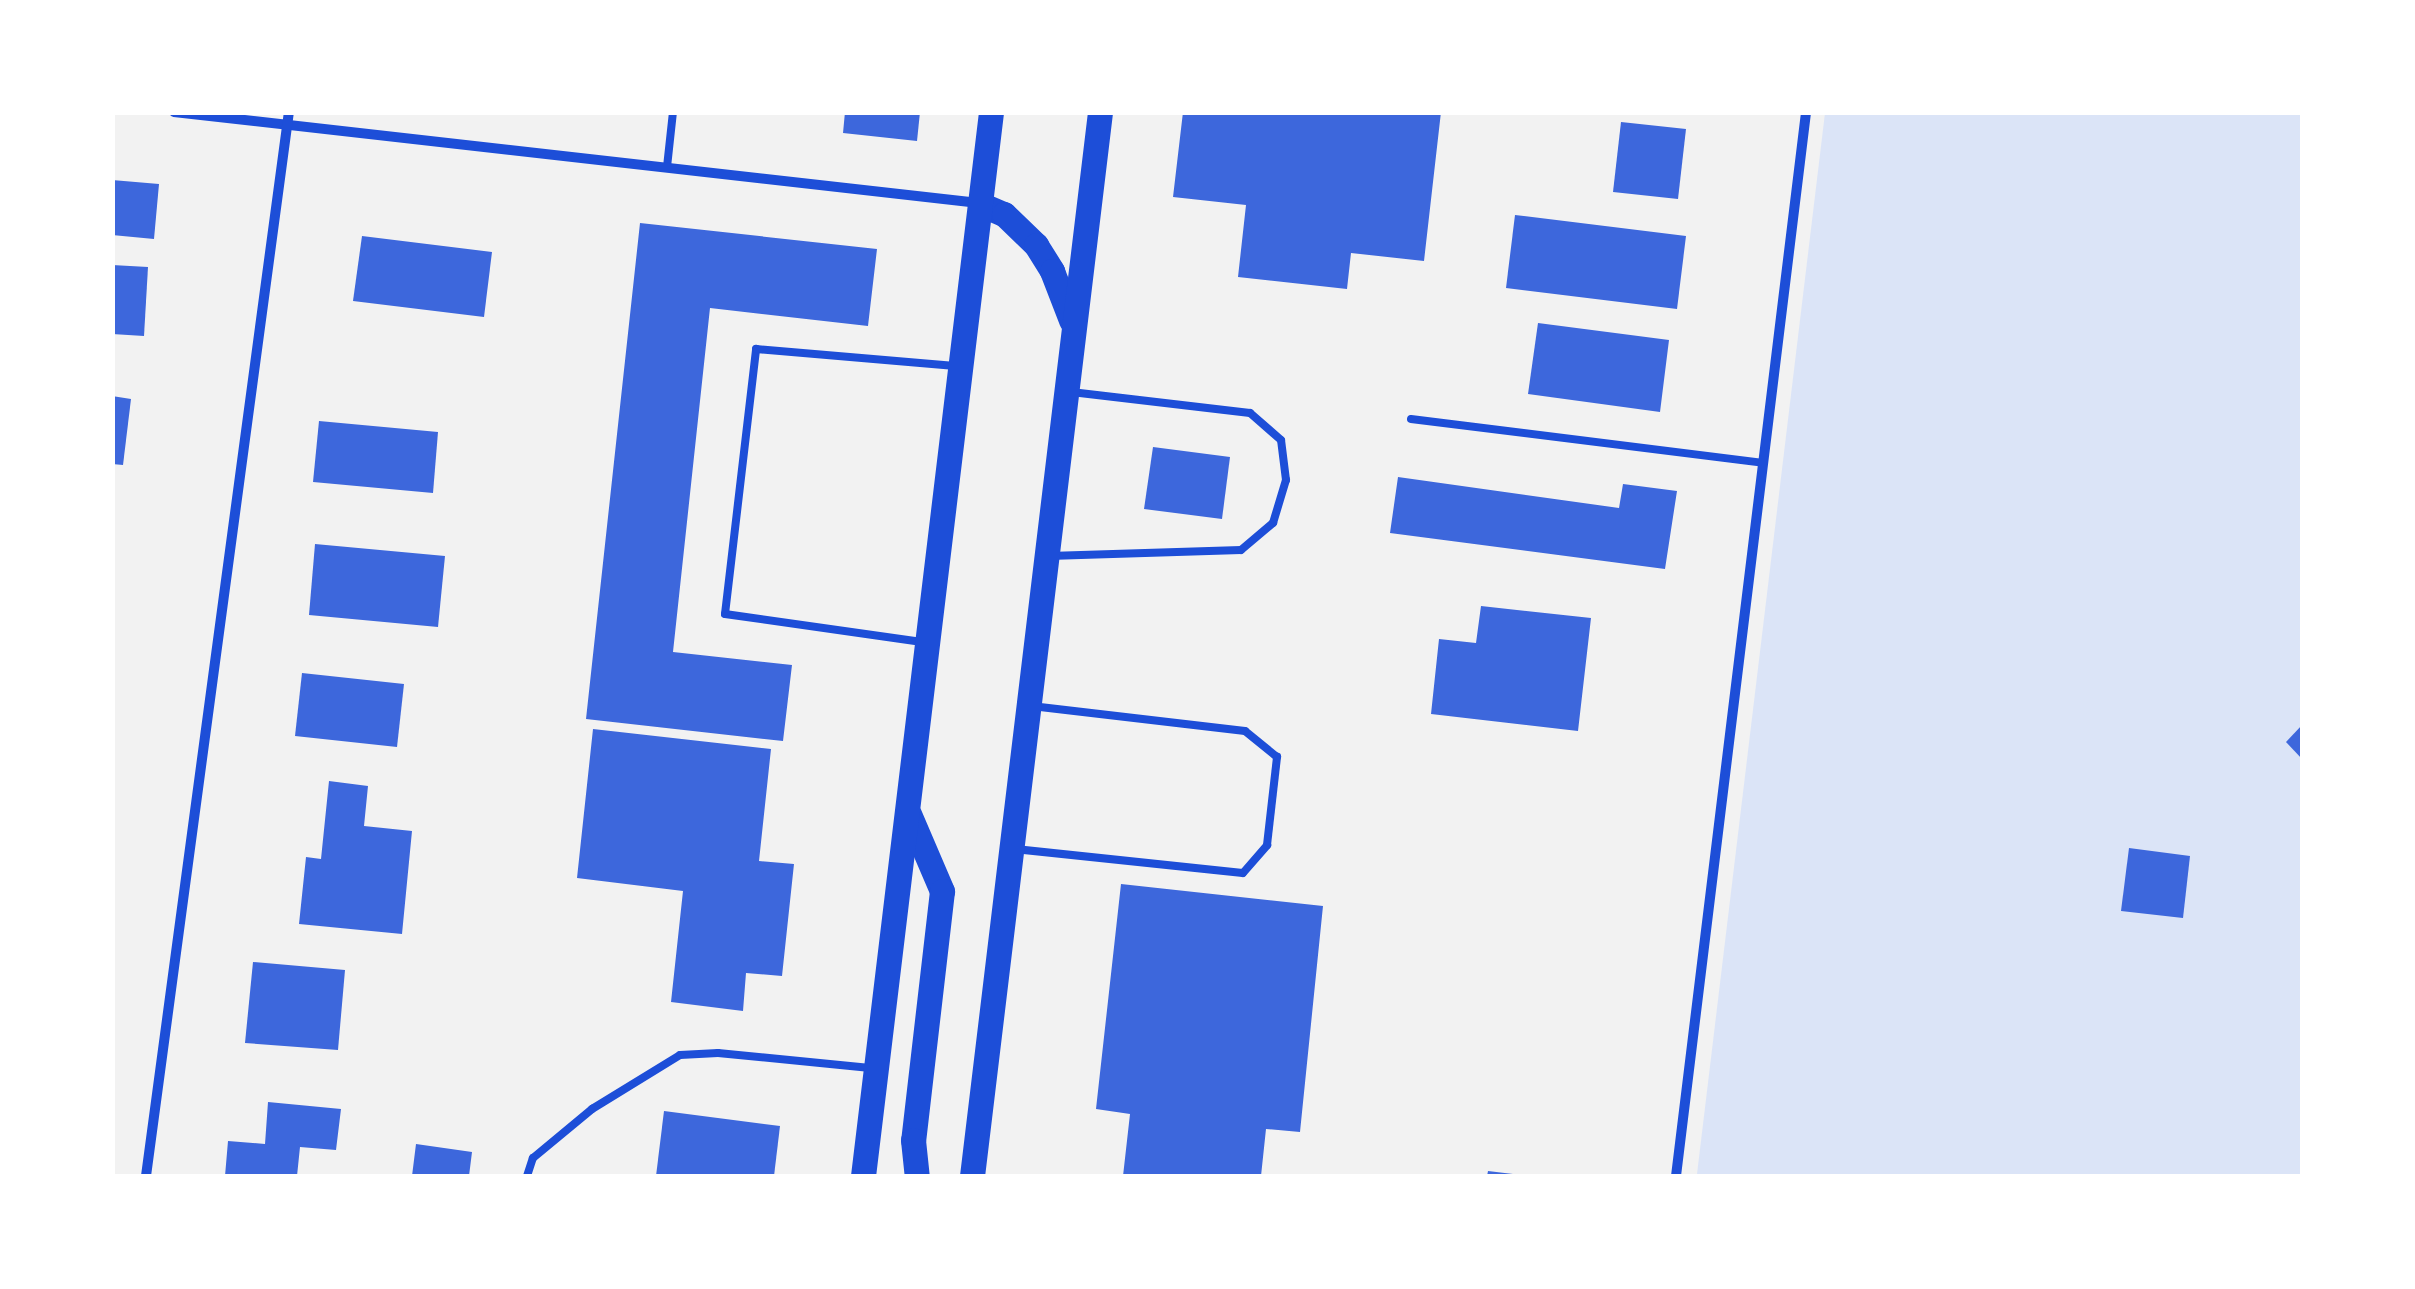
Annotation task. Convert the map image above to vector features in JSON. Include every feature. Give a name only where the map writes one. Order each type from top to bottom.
[{"type":"main road","points":[[863,1176],[991,112]]},
{"type":"main road","points":[[972,1176],[1100,112]]},
{"type":"main road","points":[[980,204],[1012,220],[1036,245],[1052,271],[1073,325]]},
{"type":"main road","points":[[907,809],[942,892],[913,1140],[916,1176]]},
{"type":"street","points":[[174,112],[288,118],[980,204]]},
{"type":"street","points":[[1676,1176],[1806,112]]},
{"type":"street","points":[[146,1176],[288,118]]},
{"type":"lane","points":[[667,166],[674,112]]},
{"type":"lane","points":[[927,642],[725,614],[756,349],[960,366]]},
{"type":"lane","points":[[1045,556],[1240,550],[1273,524],[1286,480],[1281,440],[1250,413],[1065,392]]},
{"type":"lane","points":[[1411,420],[1763,463]]},
{"type":"lane","points":[[1010,848],[1243,873],[1267,845],[1277,757],[1245,731],[1026,706]]},
{"type":"lane","points":[[527,1176],[533,1158],[592,1110],[680,1055],[718,1053],[876,1068]]},
{"type":"shaded area","points":[[1825,113],[2302,113],[2302,1176],[1697,1174]]},
{"type":"building","points":[[845,112],[920,112],[917,141],[843,133]]},
{"type":"building","points":[[1183,112],[1441,112],[1424,261],[1351,253],[1347,289],[1238,277],[1246,205],[1173,197]]},
{"type":"building","points":[[1621,122],[1686,129],[1678,199],[1613,192]]},
{"type":"building","points":[[112,180],[159,184],[154,239],[112,235]]},
{"type":"building","points":[[1515,215],[1686,236],[1677,309],[1506,288]]},
{"type":"building","points":[[640,223],[877,249],[868,326],[710,308],[673,652],[792,665],[783,741],[586,719]]},
{"type":"building","points":[[362,236],[492,252],[484,317],[353,301]]},
{"type":"building","points":[[112,265],[148,267],[144,336],[112,334]]},
{"type":"building","points":[[1538,323],[1669,340],[1660,412],[1528,394]]},
{"type":"building","points":[[112,396],[131,399],[123,465],[112,464]]},
{"type":"building","points":[[319,421],[438,432],[433,493],[313,482]]},
{"type":"building","points":[[1153,447],[1230,457],[1222,519],[1144,509]]},
{"type":"building","points":[[1398,477],[1619,508],[1623,484],[1677,491],[1665,569],[1390,533]]},
{"type":"building","points":[[315,544],[445,556],[438,627],[309,615]]},
{"type":"building","points":[[1481,606],[1591,618],[1578,731],[1431,714],[1439,639],[1476,643]]},
{"type":"building","points":[[302,673],[404,684],[397,747],[295,736]]},
{"type":"building","points":[[2302,725],[2302,759],[2286,742]]},
{"type":"building","points":[[593,729],[771,749],[759,861],[794,864],[782,976],[746,973],[743,1011],[671,1002],[683,891],[577,878]]},
{"type":"building","points":[[329,781],[368,786],[364,826],[412,831],[402,934],[299,924],[306,857],[321,859]]},
{"type":"building","points":[[2129,848],[2190,856],[2183,918],[2121,911]]},
{"type":"building","points":[[1121,884],[1323,906],[1300,1132],[1266,1129],[1261,1176],[1123,1176],[1130,1114],[1096,1109]]},
{"type":"building","points":[[253,962],[345,970],[338,1050],[245,1043]]},
{"type":"building","points":[[268,1102],[341,1109],[336,1150],[300,1147],[297,1176],[225,1176],[228,1141],[265,1144]]},
{"type":"building","points":[[664,1111],[780,1126],[774,1176],[656,1176]]},
{"type":"building","points":[[416,1144],[472,1152],[469,1176],[412,1176]]},
{"type":"building","points":[[1488,1171],[1513,1174],[1487,1176]]}]
